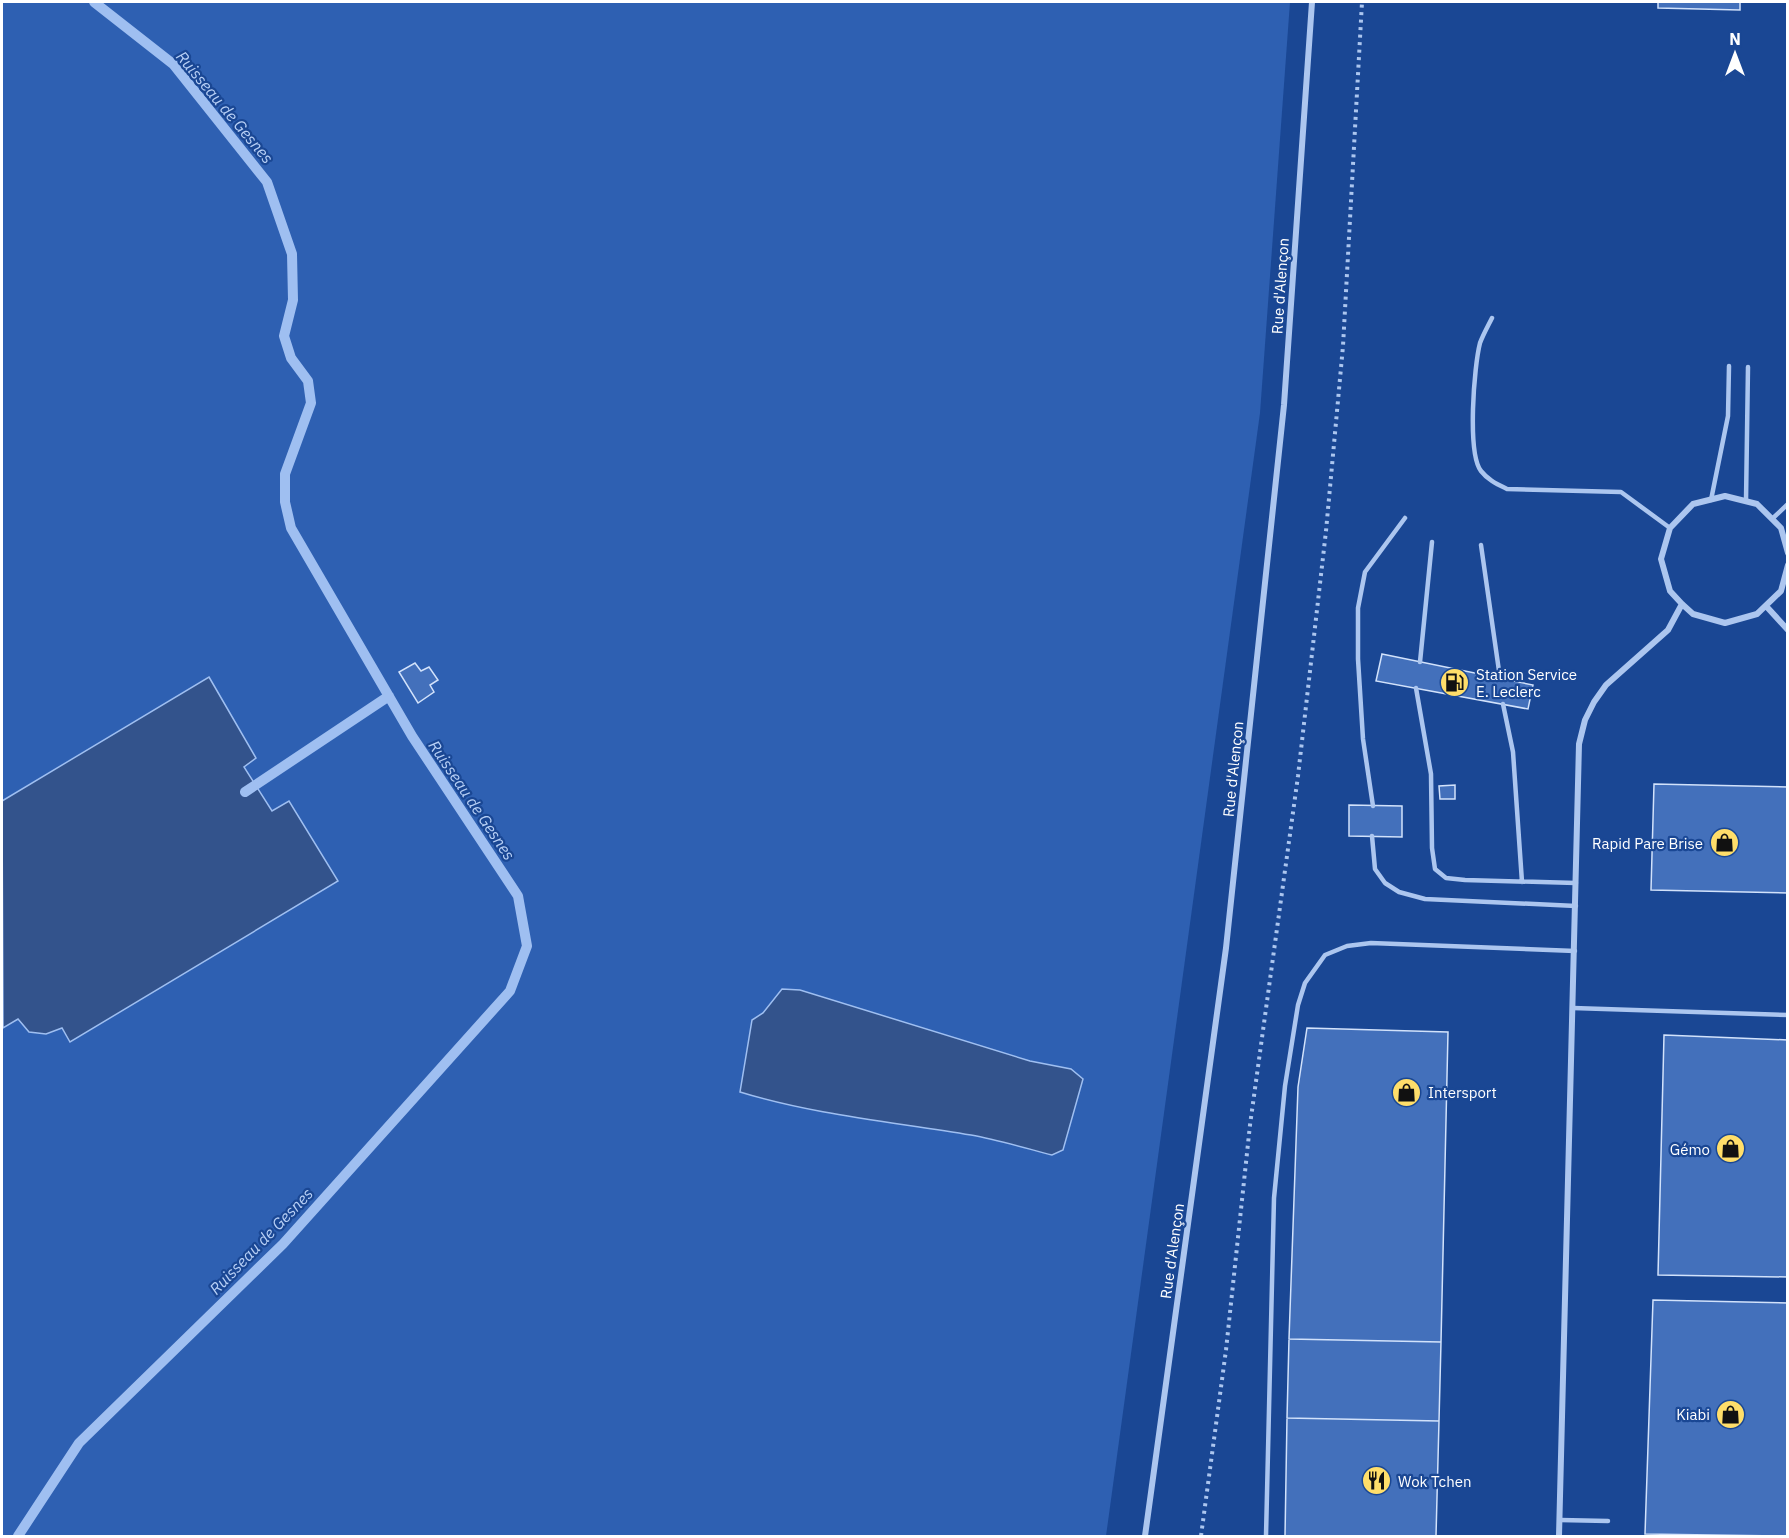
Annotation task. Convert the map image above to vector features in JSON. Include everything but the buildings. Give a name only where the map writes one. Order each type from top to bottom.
[{"type":"street","name":"Rue d'Alençon","points":[[1145,1536],[1227,937],[1284,405],[1312,2]]},
{"type":"street","points":[[1788,553],[1781,528],[1757,504],[1725,496],[1693,504],[1670,528],[1661,559],[1670,591],[1682,604],[1693,614],[1725,623],[1757,614],[1766,606],[1781,591],[1788,565]]},
{"type":"street","points":[[1559,1536],[1579,744],[1585,720],[1593,702],[1606,685],[1668,630],[1682,604]]},
{"type":"street","points":[[1766,606],[1788,630]]},
{"type":"lane","points":[[1492,318],[1480,343],[1473,397],[1473,449],[1479,470],[1492,483],[1507,489],[1621,492],[1670,528]]},
{"type":"lane","points":[[1711,500],[1728,416],[1729,366]]},
{"type":"lane","points":[[1746,501],[1748,367]]},
{"type":"lane","points":[[1772,519],[1788,504]]},
{"type":"lane","points":[[1373,806],[1363,739],[1358,659],[1358,608],[1365,572],[1405,518]]},
{"type":"lane","points":[[1420,662],[1432,542]]},
{"type":"lane","points":[[1481,544],[1500,678]]},
{"type":"lane","points":[[1416,688],[1431,774],[1432,848],[1435,869],[1446,878],[1465,880],[1576,883]]},
{"type":"lane","points":[[1503,704],[1513,752],[1522,882]]},
{"type":"lane","points":[[1372,836],[1376,869],[1385,883],[1399,892],[1425,899],[1576,906]]},
{"type":"lane","points":[[1266,1536],[1274,1198],[1285,1086],[1298,1005],[1305,983],[1325,955],[1347,946],[1371,943],[1575,951]]},
{"type":"lane","points":[[1573,1008],[1788,1015]]},
{"type":"lane","points":[[1560,1520],[1608,1521]]},
{"type":"path","points":[[1201,1536],[1226,1350],[1250,1125],[1298,776],[1326,531],[1343,346],[1362,2]]},
{"type":"shaded area","points":[[2,2],[1290,2],[1260,413],[1106,1536],[2,1536]]},
{"type":"shaded area","points":[[209,677],[256,758],[244,767],[272,811],[289,801],[338,881],[70,1042],[62,1028],[46,1034],[29,1032],[18,1019],[3,1028],[2,801]]},
{"type":"shaded area","points":[[782,989],[800,990],[1030,1061],[1071,1069],[1083,1079],[1063,1150],[1052,1155],[981,1137],[797,1107],[740,1092],[752,1020],[763,1013]]},
{"type":"waterway","name":"Ruisseau de Gesnes","points":[[18,1536],[79,1443],[283,1244],[510,991],[527,946],[518,896],[412,736],[291,528],[285,502],[285,474],[311,403],[308,381],[291,358],[284,336],[293,300],[292,254],[267,182],[173,64],[94,2]]},
{"type":"waterway","points":[[245,792],[389,696]]},
{"type":"place","name":"Station Service E. Leclerc","points":[[1455,683]]},
{"type":"place","name":"Rapid Pare Brise","points":[[1724,843]]},
{"type":"place","name":"Intersport","points":[[1407,1092]]},
{"type":"place","name":"Gémo","points":[[1731,1149]]},
{"type":"place","name":"Kiabi","points":[[1731,1414]]},
{"type":"place","name":"Wok Tchen","points":[[1377,1481]]}]
